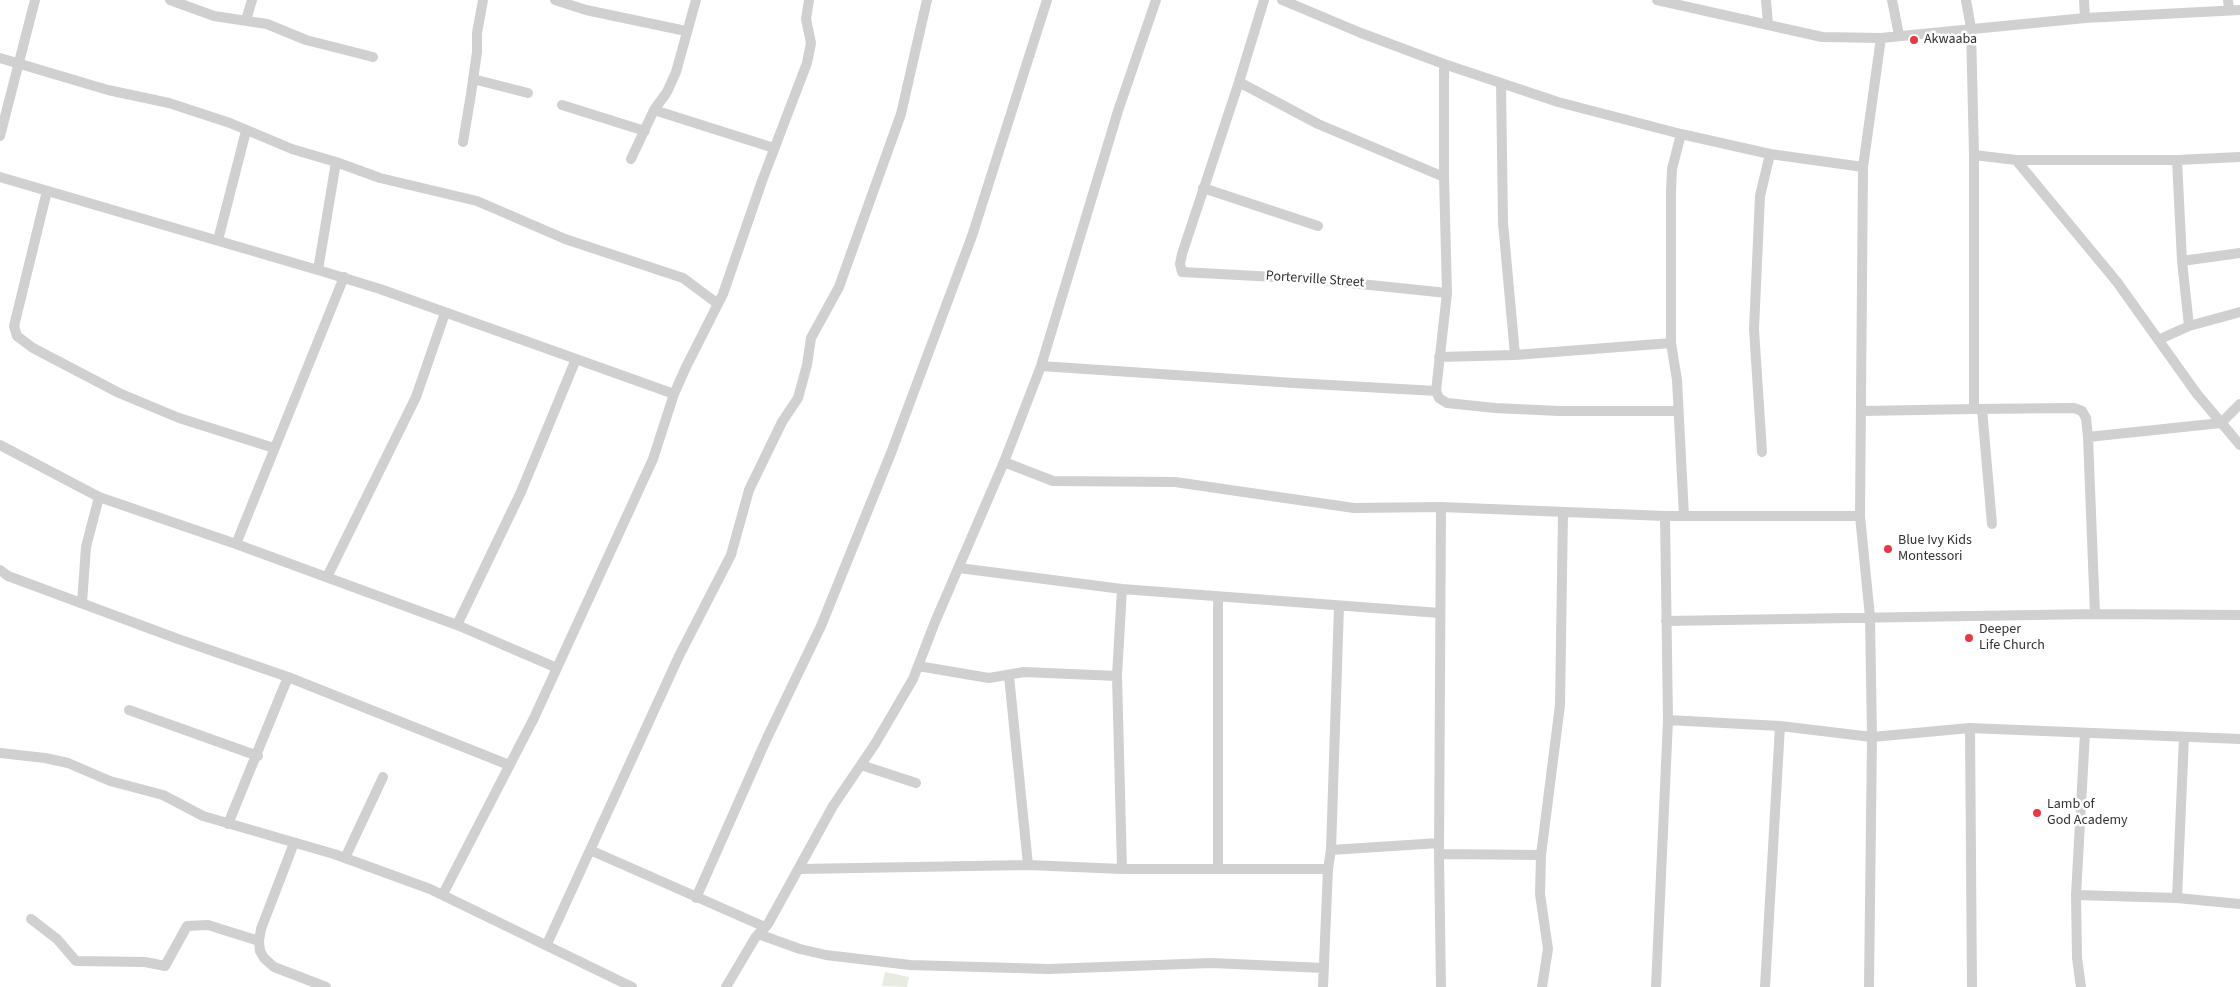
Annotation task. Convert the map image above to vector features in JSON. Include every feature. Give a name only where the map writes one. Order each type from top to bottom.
[{"type":"street","points":[[0,136],[20,65],[35,0]]},
{"type":"street","points":[[170,0],[214,16],[267,24],[306,40],[373,57]]},
{"type":"street","points":[[246,20],[252,0]]},
{"type":"street","points":[[462,142],[477,52],[477,32],[483,0]]},
{"type":"street","points":[[555,0],[586,10],[686,31]]},
{"type":"street","points":[[632,159],[654,110],[667,92],[676,72],[696,0]]},
{"type":"street","points":[[443,894],[557,668],[652,459],[674,394],[718,304],[774,148],[808,63],[811,43],[806,19],[809,0]]},
{"type":"street","points":[[547,944],[679,656],[731,555],[749,490],[782,422],[798,398],[807,365],[811,338],[839,287],[901,114],[927,0]]},
{"type":"street","points":[[696,898],[767,738],[821,626],[891,453],[972,236],[1047,0]]},
{"type":"street","points":[[726,987],[800,870],[824,821],[905,693],[918,666],[1004,462],[1041,366],[1118,111],[1156,0]]},
{"type":"street","points":[[1264,0],[1239,82],[1203,188],[1318,226]]},
{"type":"street","points":[[1282,0],[1361,33],[1444,64],[1558,102],[1681,134],[1770,154],[1863,167]]},
{"type":"street","points":[[1766,0],[1768,24]]},
{"type":"street","points":[[1892,0],[1899,35]]},
{"type":"street","points":[[1966,0],[1971,28],[1978,409],[1992,524]]},
{"type":"street","points":[[2084,0],[2085,18]]},
{"type":"street","points":[[1661,1],[1768,24],[1822,38],[1881,38],[2228,5],[2240,10]]},
{"type":"street","points":[[1869,987],[1872,737],[1870,617],[1860,516],[1863,167],[1881,38]]},
{"type":"street","points":[[0,58],[108,90],[169,103],[230,123],[292,150],[336,162],[380,178],[477,200],[565,239],[683,278],[718,304]]},
{"type":"street","points":[[1444,64],[1447,292],[1436,391],[1439,398],[1447,402],[1494,408],[1559,412],[1678,411]]},
{"type":"street","points":[[473,79],[528,93]]},
{"type":"street","points":[[1239,82],[1318,124],[1444,178]]},
{"type":"street","points":[[1501,84],[1503,223],[1515,355]]},
{"type":"street","points":[[562,105],[645,130]]},
{"type":"street","points":[[654,110],[774,148]]},
{"type":"street","points":[[218,240],[246,131]]},
{"type":"street","points":[[1681,134],[1672,169],[1671,343],[1677,380],[1684,516]]},
{"type":"street","points":[[1762,452],[1754,329],[1760,196],[1770,154]]},
{"type":"street","points":[[1974,155],[2016,160],[2177,160],[2240,156]]},
{"type":"street","points":[[2016,160],[2118,282],[2197,394],[2240,445]]},
{"type":"street","points":[[2177,160],[2182,261],[2189,326]]},
{"type":"street","points":[[318,270],[336,162]]},
{"type":"street","points":[[0,177],[344,277],[674,394]]},
{"type":"street","name":"Porterville Street","points":[[1203,188],[1182,254],[1180,264],[1182,272],[1312,279],[1447,292]]},
{"type":"street","points":[[47,191],[14,326],[17,336],[33,348],[119,394],[179,418],[274,448]]},
{"type":"street","points":[[2182,261],[2240,253]]},
{"type":"street","points":[[236,544],[344,277]]},
{"type":"street","points":[[2158,340],[2189,326],[2240,312]]},
{"type":"street","points":[[327,577],[416,397],[445,313]]},
{"type":"street","points":[[1439,357],[1515,355],[1671,343]]},
{"type":"street","points":[[457,625],[521,492],[576,360]]},
{"type":"street","points":[[1041,366],[1436,391]]},
{"type":"street","points":[[2088,437],[2221,423],[2240,404]]},
{"type":"street","points":[[1862,411],[2074,408],[2082,411],[2086,418],[2088,437],[2095,614]]},
{"type":"street","points":[[0,445],[99,497],[236,544],[457,625],[557,668]]},
{"type":"street","points":[[1004,462],[1053,481],[1175,482],[1354,508],[1441,508],[1665,516],[1860,516]]},
{"type":"street","points":[[82,603],[86,547],[99,497]]},
{"type":"street","points":[[1441,508],[1439,848],[1441,987]]},
{"type":"street","points":[[1542,987],[1548,948],[1540,894],[1541,855],[1560,705],[1562,513]]},
{"type":"street","points":[[1656,987],[1668,720],[1665,516]]},
{"type":"street","points":[[959,568],[1122,589],[1218,598],[1440,613]]},
{"type":"street","points":[[0,570],[8,576],[178,639],[288,677],[509,765]]},
{"type":"street","points":[[1122,589],[1117,676],[1122,869]]},
{"type":"street","points":[[1218,598],[1218,868]]},
{"type":"street","points":[[1323,987],[1328,869],[1331,850],[1338,606]]},
{"type":"street","points":[[1666,620],[2095,614],[2240,615]]},
{"type":"street","points":[[918,666],[980,678],[1009,676],[1024,672],[1117,676]]},
{"type":"street","points":[[1009,676],[1028,865]]},
{"type":"street","points":[[228,824],[258,756],[288,677]]},
{"type":"street","points":[[129,710],[258,756]]},
{"type":"street","points":[[1668,720],[1780,726],[1872,737],[1970,728],[2240,739]]},
{"type":"street","points":[[1765,987],[1780,726]]},
{"type":"street","points":[[1970,728],[1972,987]]},
{"type":"street","points":[[2081,987],[2077,958],[2076,895],[2085,733]]},
{"type":"street","points":[[2177,898],[2184,737]]},
{"type":"street","points":[[0,753],[45,758],[68,763],[110,782],[163,796],[193,812],[345,858],[443,894],[632,987]]},
{"type":"street","points":[[861,765],[916,783]]},
{"type":"street","points":[[345,858],[383,777]]},
{"type":"street","points":[[294,843],[258,941],[260,951],[270,964],[326,987]]},
{"type":"street","points":[[1331,850],[1439,848],[1541,855]]},
{"type":"street","points":[[590,850],[696,898],[800,949],[826,955],[910,965],[1049,969],[1211,963],[1324,968]]},
{"type":"street","points":[[800,870],[1028,865],[1122,869],[1328,869]]},
{"type":"street","points":[[2076,895],[2177,898],[2240,904]]},
{"type":"street","points":[[31,919],[57,939],[76,961],[145,962],[165,966],[187,926],[208,925],[258,941]]},
{"type":"shaded area","points":[[885,972],[909,977],[907,987],[882,986]]},
{"type":"place","name":"Akwaaba","points":[[1914,40]]},
{"type":"place","name":"Blue Ivy Kids Montessori","points":[[1888,549]]},
{"type":"place","name":"Deeper Life Church","points":[[1969,638]]},
{"type":"place","name":"Lamb of God Academy","points":[[2037,813]]}]
